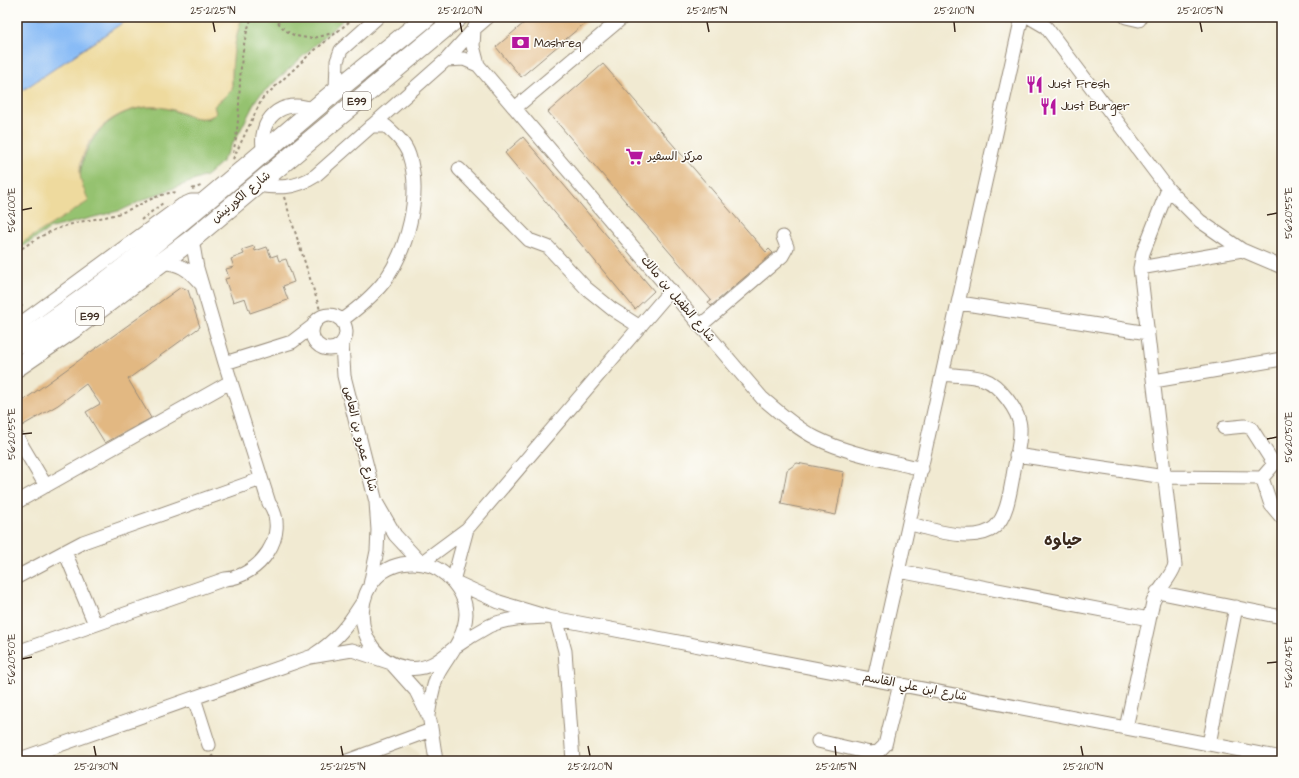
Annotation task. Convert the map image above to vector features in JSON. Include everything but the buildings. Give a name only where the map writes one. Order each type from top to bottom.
[{"type":"highway","name":"شارع الكورنيش","points":[[17,344],[59,317],[114,276],[205,192],[264,153],[336,90],[427,17]]},
{"type":"highway","name":"شارع الكورنيش","points":[[17,367],[39,354],[161,263],[458,17]]},
{"type":"highway","points":[[39,354],[40,341],[55,327],[59,317]]},
{"type":"street","points":[[336,90],[337,61],[341,50],[378,17]]},
{"type":"street","points":[[256,185],[281,188],[290,187],[307,181],[446,60],[477,23],[488,17]]},
{"type":"street","points":[[515,108],[623,17]]},
{"type":"street","points":[[874,679],[960,303],[1022,17]]},
{"type":"street","points":[[1029,17],[1046,27],[1168,189],[1200,221],[1242,250],[1282,267]]},
{"type":"street","points":[[1126,17],[1139,20]]},
{"type":"street","points":[[477,23],[473,46],[478,65]]},
{"type":"street","points":[[446,60],[464,59],[478,65]]},
{"type":"street","name":"شارع الطفيل بن مالك","points":[[478,65],[762,398],[815,438],[838,447],[922,469]]},
{"type":"street","points":[[392,108],[393,132]]},
{"type":"street","points":[[342,320],[370,298],[384,282],[399,258],[409,226],[413,200],[413,178],[409,155],[403,144],[386,126],[371,126]]},
{"type":"street","points":[[459,169],[529,240],[548,247],[586,288],[612,309],[640,327]]},
{"type":"street","points":[[1126,728],[1149,619],[1157,592],[1171,576],[1175,565],[1140,268],[1143,253],[1168,189]]},
{"type":"street","points":[[17,326],[182,205],[205,192]]},
{"type":"street","points":[[701,325],[782,256],[787,246],[783,236]]},
{"type":"street","points":[[17,652],[225,579],[253,561],[266,541],[270,528],[268,513],[269,503],[230,382],[196,261],[192,238]]},
{"type":"street","points":[[1140,268],[1242,250]]},
{"type":"street","points":[[161,263],[172,263],[187,268],[203,286]]},
{"type":"street","points":[[421,563],[467,530],[671,290]]},
{"type":"street","points":[[960,303],[1148,333]]},
{"type":"street","points":[[225,363],[292,342],[305,342],[322,348],[337,348],[345,340],[347,330],[342,320],[333,315],[322,316],[316,320],[313,326],[292,342]]},
{"type":"street","points":[[313,326],[313,337],[322,348]]},
{"type":"street","name":"شارع عمرو بن العاص","points":[[342,344],[344,376],[376,502],[378,530],[377,552],[370,586]]},
{"type":"street","name":"شارع عمرو بن العاص","points":[[322,348],[344,376]]},
{"type":"street","points":[[1154,381],[1282,359]]},
{"type":"street","points":[[909,523],[938,532],[968,535],[984,533],[995,527],[1003,514],[1009,495],[1020,427],[1012,407],[1001,390],[984,379],[944,374]]},
{"type":"street","points":[[17,502],[230,382]]},
{"type":"street","points":[[1016,455],[1165,477],[1262,478],[1278,463],[1251,428],[1245,426],[1224,428]]},
{"type":"street","points":[[17,437],[46,486]]},
{"type":"street","points":[[1262,478],[1271,505],[1282,518]]},
{"type":"street","points":[[17,577],[83,542],[261,479]]},
{"type":"street","name":"شارع عمرو بن العاص","points":[[376,502],[395,535],[421,563]]},
{"type":"street","points":[[453,581],[467,530]]},
{"type":"street","points":[[65,552],[95,624]]},
{"type":"street","points":[[310,657],[332,642],[349,623],[363,603],[370,586],[380,575],[392,567],[406,563],[421,563],[438,570],[453,581],[462,596],[466,613],[464,631],[456,647],[438,674],[434,685],[428,715]]},
{"type":"street","points":[[898,571],[1149,619]]},
{"type":"street","name":"شارع ابن علي القاسم","points":[[453,581],[499,602],[552,617],[1282,757]]},
{"type":"street","points":[[1157,592],[1282,617]]},
{"type":"street","points":[[363,603],[361,621],[366,638],[376,653],[391,663],[416,691],[428,715],[436,761]]},
{"type":"street","points":[[1210,744],[1236,608]]},
{"type":"street","points":[[552,617],[564,651],[573,761]]},
{"type":"street","name":"شارع ابن علي القاسم","points":[[456,647],[489,626],[500,622],[514,619],[552,617]]},
{"type":"street","points":[[17,760],[310,657],[352,650],[408,668],[426,667],[443,659],[456,647]]},
{"type":"street","points":[[818,741],[870,753],[878,751],[887,740],[900,684]]},
{"type":"street","points":[[194,698],[209,746]]},
{"type":"street","points":[[347,761],[431,730]]},
{"type":"path","points":[[233,153],[238,131],[243,51],[252,17]]},
{"type":"path","points":[[275,17],[285,30],[296,36],[314,38],[331,33]]},
{"type":"path","points":[[231,161],[262,99],[309,55],[355,17]]},
{"type":"path","points":[[281,188],[322,316]]},
{"type":"path","points":[[189,190],[205,192]]},
{"type":"path","points":[[17,252],[39,238],[62,227],[111,216],[133,208],[157,196],[183,193]]},
{"type":"path","points":[[136,223],[166,201]]},
{"type":"path","points":[[17,309],[29,302]]},
{"type":"shaded area","points":[[409,746],[418,752],[420,761],[368,761]]},
{"type":"green space","points":[[242,17],[346,17],[257,98],[221,163],[206,176],[145,199],[122,210],[51,228],[17,250],[17,246],[80,182],[86,153],[102,128],[113,119],[126,112],[140,108],[156,107],[167,108],[192,117],[207,119],[216,114],[214,106],[232,90],[234,53]]},
{"type":"sand","points":[[131,17],[242,17],[234,53],[232,90],[214,106],[216,114],[209,117],[197,118],[165,108],[143,107],[121,114],[112,119],[95,134],[85,151],[80,166],[81,179],[89,201],[17,246],[17,94]]},
{"type":"water","points":[[17,17],[131,17],[17,94]]},
{"type":"place","name":"Mashreq","points":[[521,43]]},
{"type":"place","name":"Just Fresh","points":[[1035,84]]},
{"type":"place","name":"Just Burger","points":[[1048,106]]},
{"type":"place","name":"مركز السفير","points":[[635,156]]},
{"type":"district","name":"حياوه","points":[[1063,540]]}]
